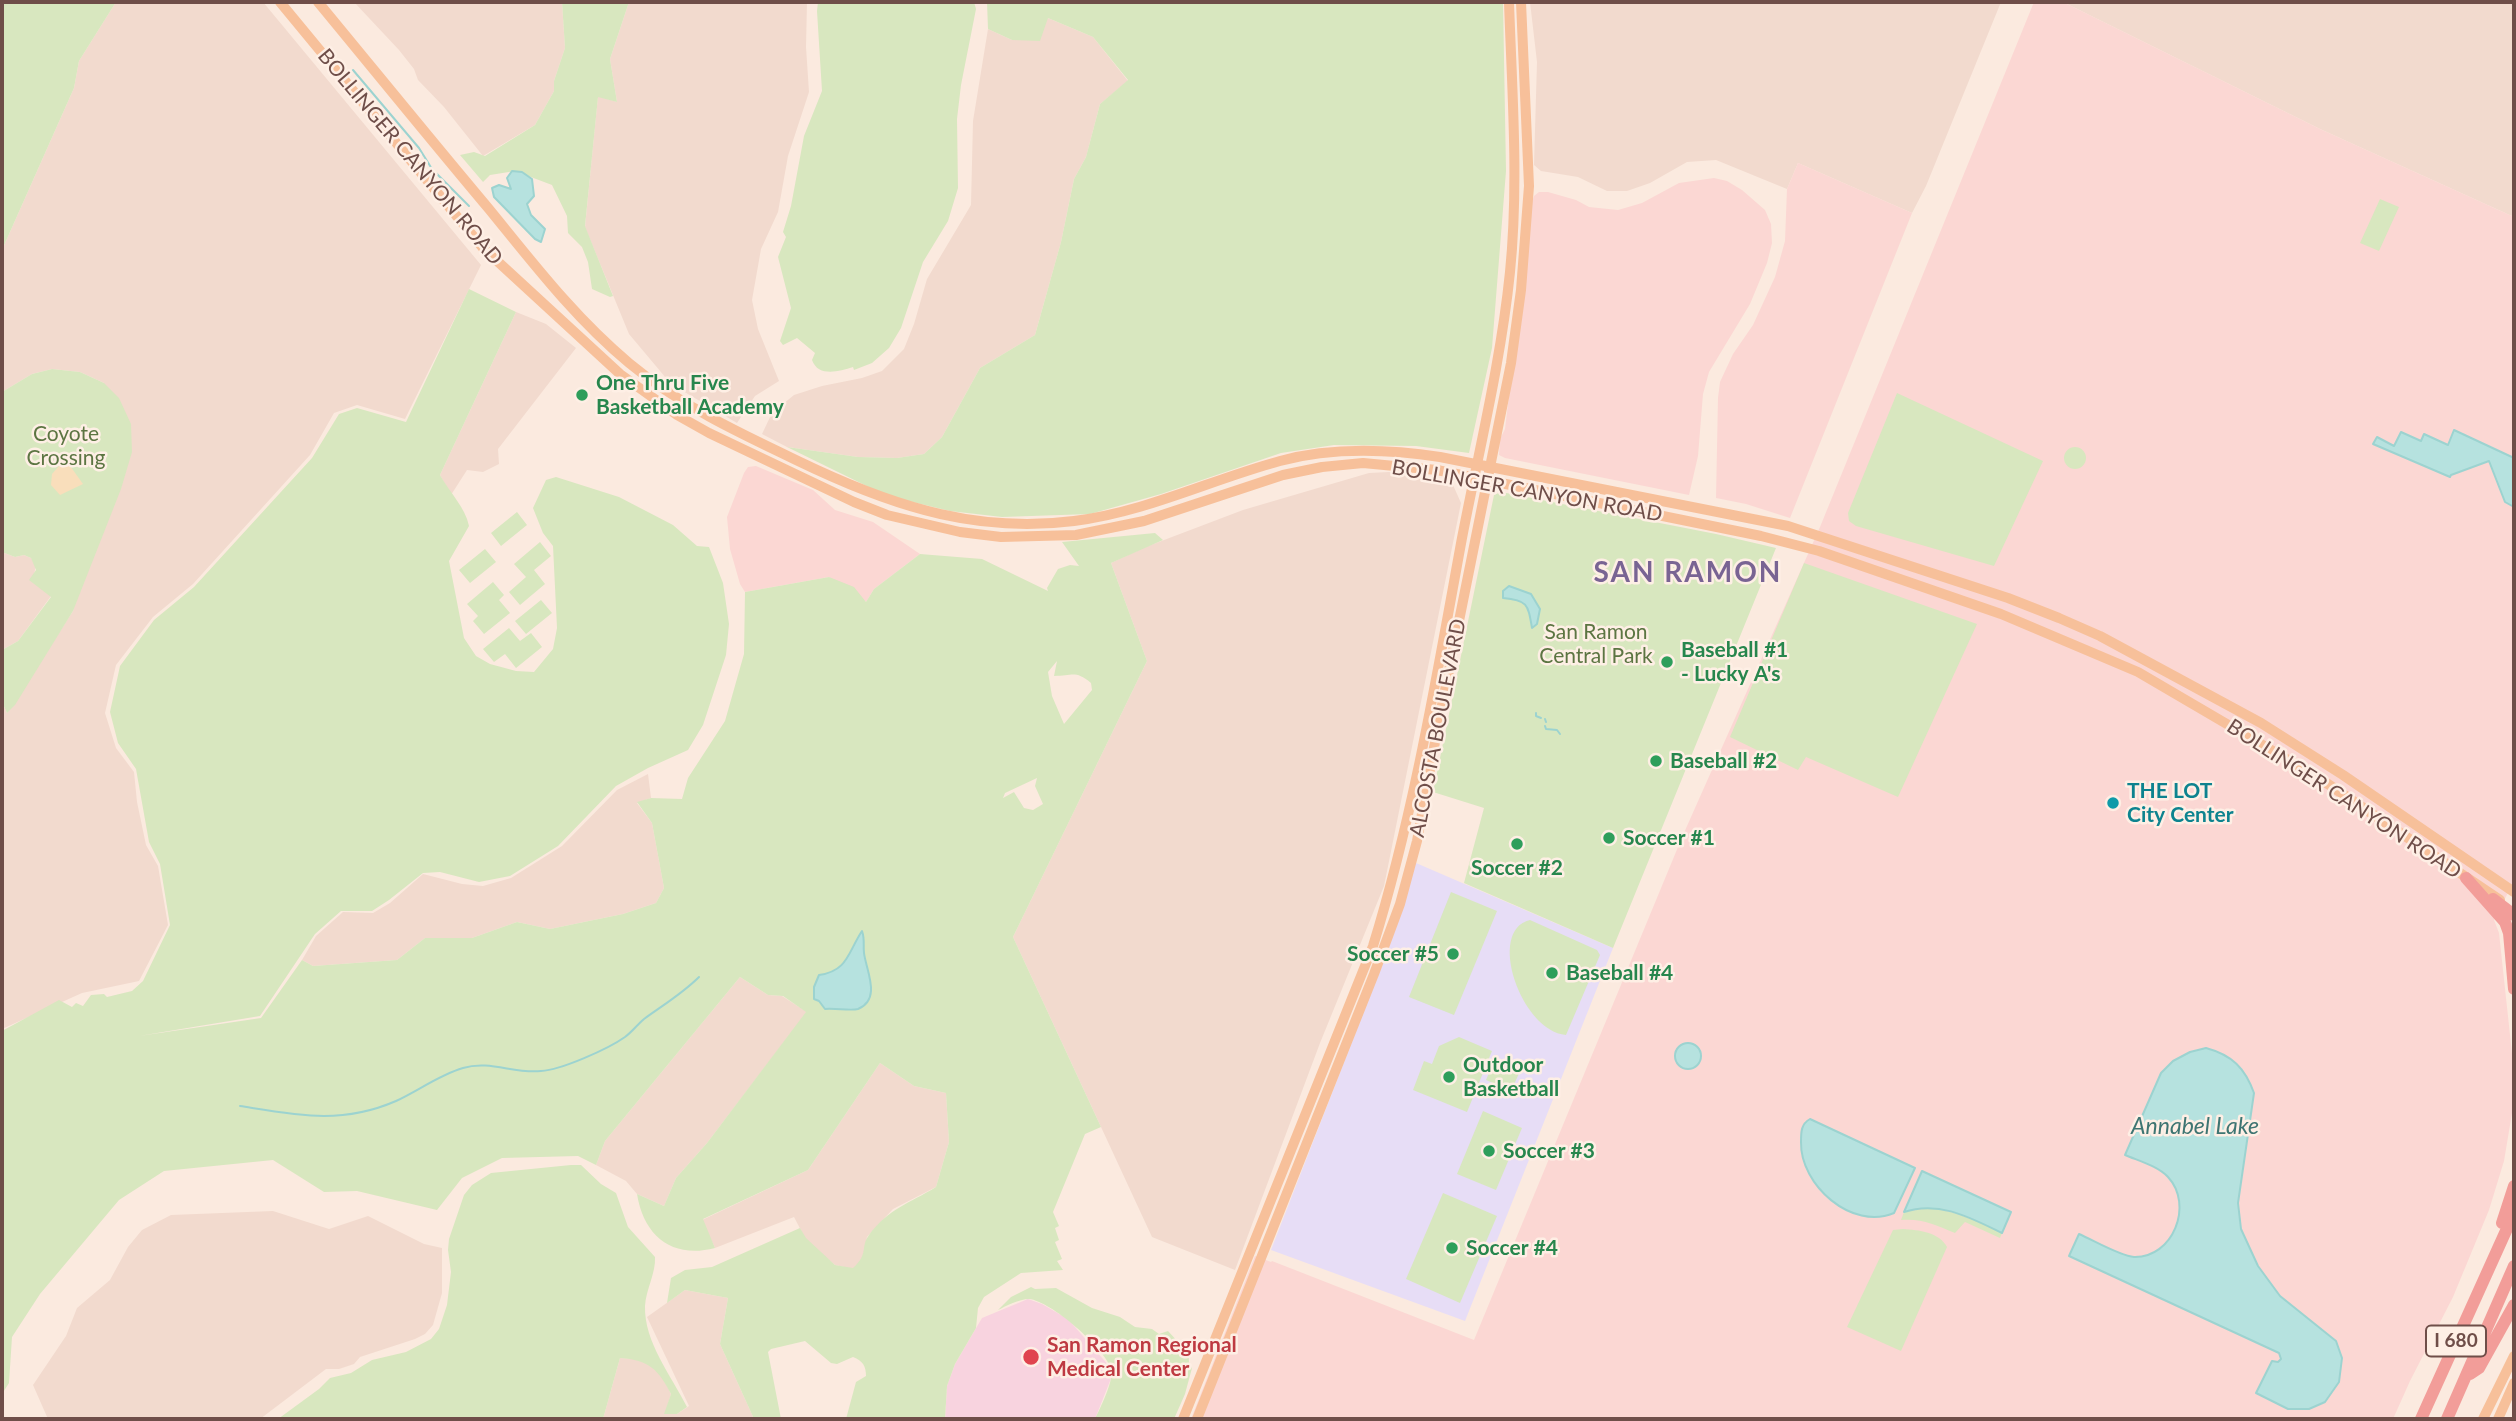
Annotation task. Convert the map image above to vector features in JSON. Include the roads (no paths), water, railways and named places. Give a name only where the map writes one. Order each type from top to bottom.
[{"type":"highway","points":[[2466,878],[2505,922],[2509,933],[2514,989]]},
{"type":"highway","points":[[2488,893],[2514,915]]},
{"type":"highway","points":[[2491,1264],[2493,1244],[2514,1186]]},
{"type":"highway","name":"I 680","points":[[2421,1419],[2514,1213]]},
{"type":"highway","name":"I 680","points":[[2447,1419],[2514,1266]]},
{"type":"highway","points":[[2467,1377],[2479,1368],[2514,1305]]},
{"type":"main road","name":"BOLLINGER CANYON ROAD","points":[[280,2],[483,248],[620,374],[677,415],[709,433],[854,502],[887,515],[936,528],[1001,537],[1076,535],[1133,524],[1283,475],[1322,467],[1363,463],[1399,465],[1474,477],[1587,502],[1700,522],[1819,551],[2026,624],[2138,672],[2319,778],[2514,909]]},
{"type":"main road","name":"BOLLINGER CANYON ROAD","points":[[318,2],[554,289],[609,345],[655,383],[695,410],[858,489],[891,502],[953,518],[1037,524],[1074,521],[1130,510],[1282,460],[1321,453],[1386,450],[1476,463],[1787,526],[2008,598],[2100,636],[2261,723],[2343,775],[2514,892]]},
{"type":"main road","name":"ALCOSTA BOULEVARD","points":[[1183,1419],[1373,946],[1389,894],[1433,695],[1497,360],[1510,272],[1515,187],[1509,2]]},
{"type":"main road","name":"ALCOSTA BOULEVARD","points":[[1197,1419],[1338,1067],[1400,904],[1417,841],[1511,363],[1521,290],[1529,186],[1521,2]]},
{"type":"main road","points":[[2483,1419],[2514,1356]]},
{"type":"main road","points":[[2498,1419],[2514,1383]]},
{"type":"water","points":[[512,171],[522,172],[532,179],[534,196],[527,204],[531,215],[545,229],[541,242],[494,197],[492,188],[499,185],[511,189],[507,178]]},
{"type":"water","points":[[2454,430],[2514,458],[2514,507],[2505,502],[2489,461],[2450,477],[2373,444],[2377,437],[2394,446],[2401,432],[2421,441],[2424,434],[2448,445]]},
{"type":"water","points":[[1509,586],[1531,594],[1540,609],[1537,624],[1532,628],[1525,605],[1518,600],[1503,598],[1503,591]]},
{"type":"water","points":[[862,931],[871,984],[869,998],[858,1009],[825,1009],[814,999],[814,987],[819,975],[829,973],[842,965]]},
{"type":"water","points":[[1688,1043],[1697,1047],[1701,1056],[1697,1065],[1688,1069],[1679,1065],[1675,1056],[1679,1047]]},
{"type":"water","name":"Annabel Lake","points":[[2206,1048],[2223,1054],[2236,1064],[2246,1076],[2254,1093],[2238,1203],[2241,1229],[2258,1266],[2280,1296],[2336,1341],[2342,1358],[2339,1382],[2325,1402],[2309,1409],[2288,1409],[2256,1393],[2272,1361],[2278,1362],[2281,1359],[2279,1353],[2069,1256],[2079,1234],[2114,1251],[2134,1257],[2148,1255],[2169,1240],[2179,1215],[2176,1189],[2159,1170],[2125,1155],[2161,1073],[2173,1061],[2190,1052]]},
{"type":"water","points":[[1810,1119],[1915,1168],[1894,1213],[1878,1217],[1862,1216],[1846,1210],[1819,1188],[1809,1174],[1803,1158],[1801,1132]]},
{"type":"water","points":[[1922,1171],[2011,1212],[2002,1233],[1942,1209],[1904,1212]]},
{"type":"waterway","points":[[353,70],[419,148],[432,169],[469,206]]},
{"type":"waterway","points":[[1536,713],[1536,716],[1541,718]]},
{"type":"waterway","points":[[1545,726],[1546,729],[1557,730],[1560,734]]},
{"type":"waterway","points":[[240,1106],[299,1115],[337,1116],[396,1101],[463,1068],[483,1066],[531,1071],[550,1070],[617,1042],[699,977]]},
{"type":"place","name":"One Thru Five Basketball Academy","points":[[582,395]]},
{"type":"place","name":"Baseball #1 - Lucky A's","points":[[1667,662]]},
{"type":"place","name":"Baseball #2","points":[[1656,761]]},
{"type":"place","name":"THE LOT City Center","points":[[2113,803]]},
{"type":"place","name":"Soccer #1","points":[[1609,838]]},
{"type":"place","name":"Soccer #2","points":[[1517,844]]},
{"type":"place","name":"Soccer #5","points":[[1453,954]]},
{"type":"place","name":"Baseball #4","points":[[1552,973]]},
{"type":"place","name":"Outdoor Basketball","points":[[1449,1077]]},
{"type":"place","name":"Soccer #3","points":[[1489,1151]]},
{"type":"place","name":"Soccer #4","points":[[1452,1248]]},
{"type":"place","name":"San Ramon Regional Medical Center","points":[[1031,1357]]},
{"type":"district","name":"SAN RAMON","points":[[1688,573]]},
{"type":"park label","name":"Coyote Crossing","points":[[66,446]]},
{"type":"park label","name":"San Ramon Central Park","points":[[1596,644]]}]
